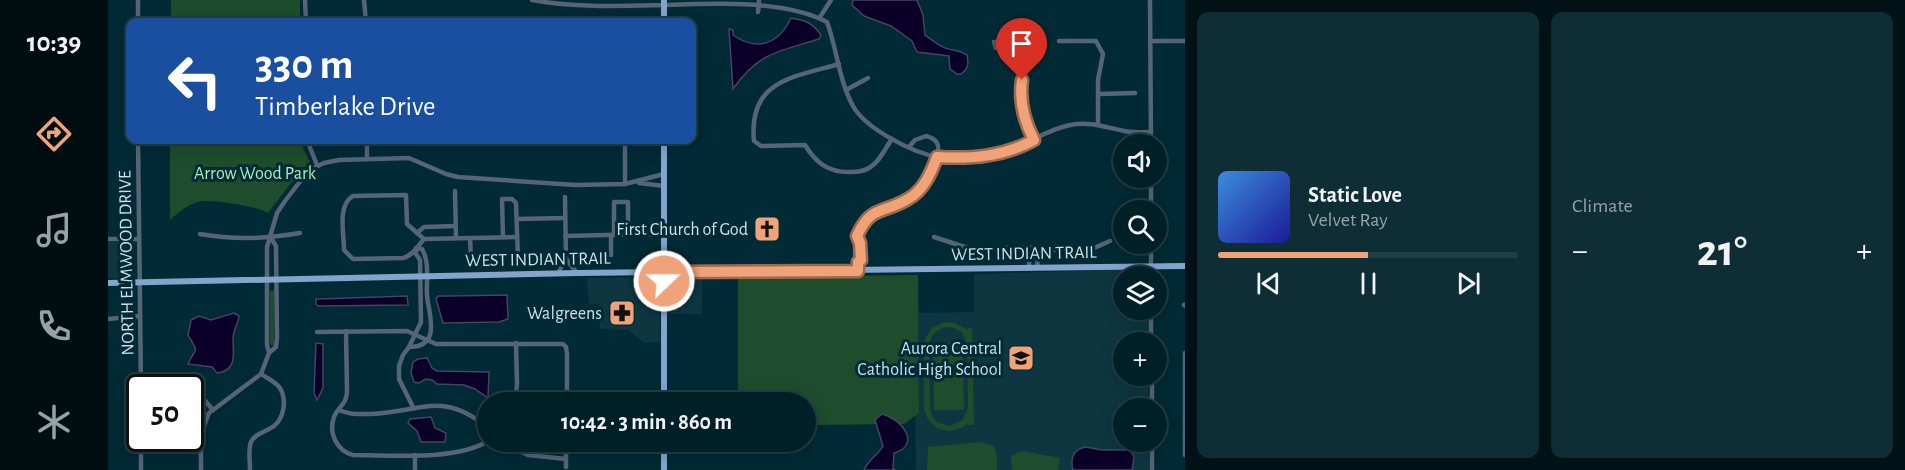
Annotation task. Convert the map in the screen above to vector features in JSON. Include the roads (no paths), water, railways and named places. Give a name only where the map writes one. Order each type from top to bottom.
[{"type":"main road","points":[[664,2],[664,18]]},
{"type":"main road","points":[[664,144],[664,392]]},
{"type":"main road","name":"WEST INDIAN TRAIL","points":[[108,283],[578,273],[1113,266]]},
{"type":"main road","name":"WEST INDIAN TRAIL","points":[[1167,266],[1185,266]]},
{"type":"main road","points":[[664,452],[664,470]]},
{"type":"street","points":[[138,0],[138,18]]},
{"type":"street","points":[[305,0],[306,18]]},
{"type":"street","points":[[364,0],[366,18]]},
{"type":"street","points":[[532,0],[567,4],[759,1],[806,10],[827,22],[846,90],[853,106],[862,117],[892,139],[909,147],[937,157],[962,158],[987,157],[1011,150],[1054,129],[1069,125],[1098,124],[1132,132],[1151,132],[1150,0]]},
{"type":"street","points":[[820,17],[831,0]]},
{"type":"street","points":[[758,12],[759,1]]},
{"type":"street","points":[[1029,49],[996,48],[994,42],[1029,39],[1029,49],[1021,96],[1025,120],[1034,140]]},
{"type":"street","points":[[1059,41],[1096,40],[1100,46],[1103,54],[1099,75],[1098,124]]},
{"type":"street","points":[[1150,41],[1185,41]]},
{"type":"street","points":[[839,64],[779,82],[768,91],[761,100],[756,116],[754,141],[761,146],[805,145],[819,163],[829,170],[842,173],[868,169],[877,162],[892,139]]},
{"type":"street","points":[[846,90],[868,78]]},
{"type":"street","points":[[1099,94],[1135,93]]},
{"type":"street","points":[[858,271],[858,262],[855,261],[857,236],[864,221],[876,212],[910,198],[921,188],[929,176],[939,149],[933,138],[926,136],[915,140],[909,147]]},
{"type":"street","name":"NORTH ELMWOOD DRIVE","points":[[138,144],[141,374]]},
{"type":"street","points":[[309,144],[317,165]]},
{"type":"street","points":[[367,144],[367,158]]},
{"type":"street","points":[[625,144],[625,184]]},
{"type":"street","points":[[269,353],[267,345],[267,247],[273,222],[281,206],[303,176],[317,165],[331,160],[415,159],[446,174],[465,178],[576,185],[634,183],[664,174]]},
{"type":"street","points":[[634,183],[664,186]]},
{"type":"street","points":[[455,191],[456,238]]},
{"type":"street","points":[[424,239],[407,257],[353,259],[344,250],[344,203],[352,196],[406,195],[407,222],[424,239],[517,237]]},
{"type":"street","points":[[558,274],[566,259],[565,197]]},
{"type":"street","points":[[503,237],[502,199],[514,201],[518,259]]},
{"type":"street","points":[[611,255],[614,202],[628,202],[628,235]]},
{"type":"street","points":[[517,219],[565,218]]},
{"type":"street","points":[[417,233],[424,227],[455,226]]},
{"type":"street","points":[[200,234],[230,239],[271,238],[300,233]]},
{"type":"street","points":[[565,236],[650,234]]},
{"type":"street","points":[[934,237],[974,250],[1030,248],[1085,252],[1110,241]]},
{"type":"street","points":[[201,470],[201,434],[205,423],[213,410],[261,374],[269,353],[276,347],[278,338],[276,246],[271,238]]},
{"type":"street","points":[[470,238],[471,260]]},
{"type":"street","points":[[108,239],[139,239]]},
{"type":"street","points":[[410,347],[415,347],[426,340],[432,325],[427,298],[428,277],[425,254],[422,249],[416,248]]},
{"type":"street","points":[[413,407],[399,373],[400,360],[419,330],[422,318],[420,260],[416,254],[416,248]]},
{"type":"street","points":[[1029,267],[1030,248]]},
{"type":"street","points":[[1037,267],[1039,249]]},
{"type":"street","points":[[1151,254],[1151,266]]},
{"type":"street","points":[[566,259],[578,273]]},
{"type":"street","points":[[108,319],[140,316]]},
{"type":"street","points":[[346,331],[346,401],[334,418],[334,437],[339,448],[353,455],[458,453],[477,447]]},
{"type":"street","points":[[317,332],[408,331],[436,344],[561,344],[566,347],[567,392]]},
{"type":"street","points":[[516,343],[516,392]]},
{"type":"street","points":[[1185,353],[1185,455]]},
{"type":"street","points":[[250,470],[250,444],[255,436],[280,421],[283,411],[283,397],[279,388],[261,374]]},
{"type":"street","points":[[204,399],[213,410]]},
{"type":"street","points":[[339,410],[348,414],[377,414],[433,405],[456,408],[477,420]]},
{"type":"street","points":[[141,452],[141,470]]},
{"type":"street","points":[[522,452],[528,455],[566,459]]},
{"type":"street","points":[[566,452],[566,467]]},
{"type":"street","points":[[1152,452],[1152,470]]},
{"type":"street","points":[[415,454],[416,470]]},
{"type":"place","name":"First Church of God","points":[[767,229]]},
{"type":"place","name":"Walgreens","points":[[622,313]]},
{"type":"place","name":"Aurora Central Catholic High School","points":[[1021,358]]},
{"type":"park label","name":"Arrow Wood Park","points":[[255,173]]}]
